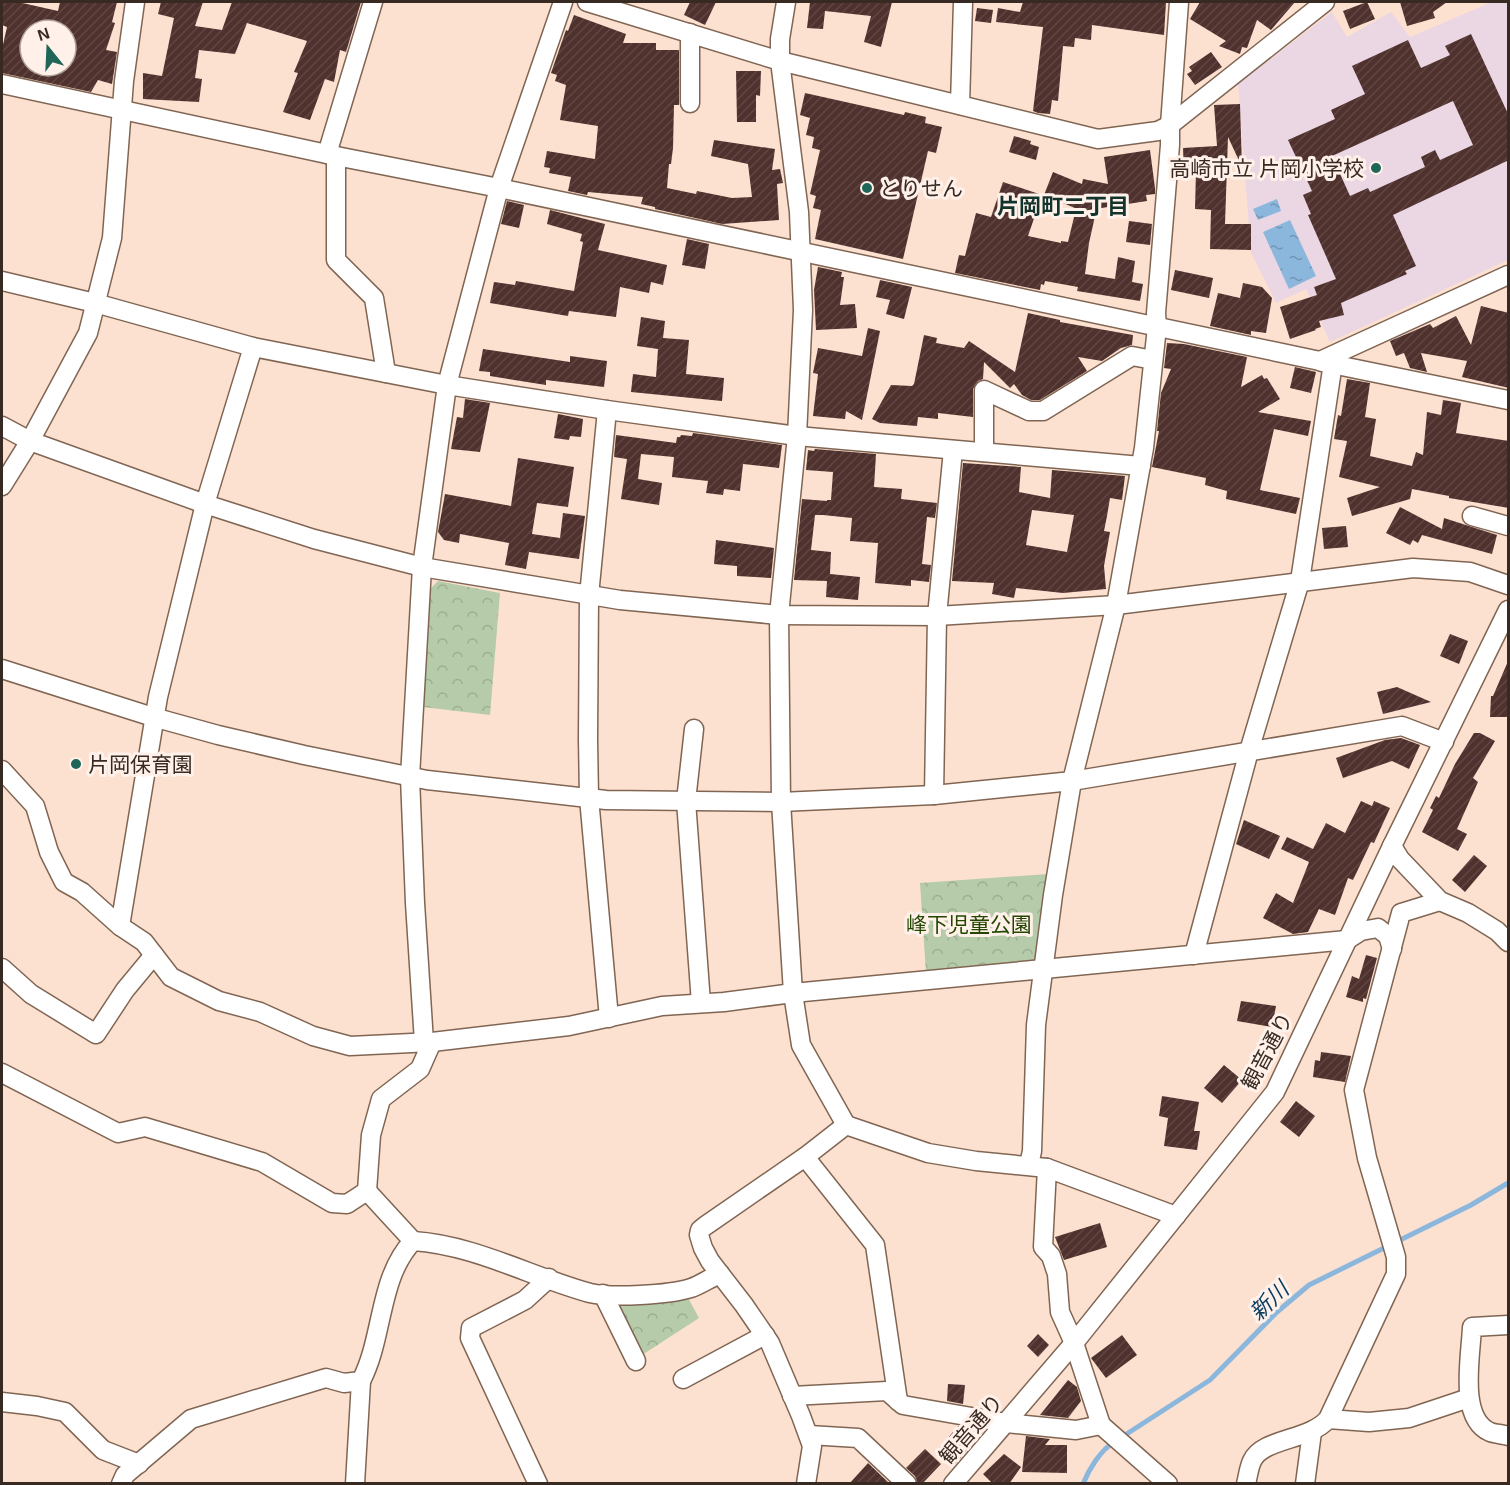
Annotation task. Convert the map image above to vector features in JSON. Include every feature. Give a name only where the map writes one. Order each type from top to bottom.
[{"type":"street","points":[[2,486],[30,441],[88,333],[112,238],[121,110],[135,2]]},
{"type":"street","points":[[373,2],[331,155],[336,260],[374,298],[386,373]]},
{"type":"street","points":[[563,2],[499,188],[447,385],[422,567],[410,777],[415,903],[428,1042],[420,1069],[381,1099],[371,1135],[367,1191],[413,1241],[434,1242],[591,1293],[654,1293],[691,1288],[720,1274]]},
{"type":"street","points":[[586,2],[780,61],[1098,139],[1158,131],[1170,125],[1325,2]]},
{"type":"street","points":[[786,2],[780,39],[780,61],[799,212],[803,320],[797,436],[779,615],[781,802],[798,1038],[846,1125],[928,1152],[976,1161],[1038,1166],[1176,1216]]},
{"type":"street","points":[[960,105],[963,2]]},
{"type":"street","points":[[1168,1484],[1102,1426],[1074,1343],[1060,1311],[1057,1274],[1051,1256],[1043,1246],[1038,1166],[1036,1025],[1042,969],[1072,781],[1116,605],[1141,466],[1157,327],[1156,313],[1179,2]]},
{"type":"street","points":[[690,33],[690,103]]},
{"type":"street","points":[[2,84],[331,155],[499,188],[1509,400]]},
{"type":"street","points":[[1326,362],[1509,275]]},
{"type":"street","points":[[2,281],[95,303],[253,347],[447,385],[797,436],[1141,466]]},
{"type":"street","points":[[120,926],[153,717],[205,504],[253,347]]},
{"type":"street","points":[[984,452],[984,390],[1029,411],[1043,411],[1132,356],[1153,360]]},
{"type":"street","points":[[1194,954],[1300,581],[1326,362]]},
{"type":"street","points":[[607,410],[589,596],[589,798],[609,1017]]},
{"type":"street","points":[[2,426],[30,441],[205,504],[314,538],[422,567],[589,596],[779,615],[937,616],[1116,605],[1413,568],[1470,572],[1509,585]]},
{"type":"street","points":[[934,795],[937,616],[953,450]]},
{"type":"street","points":[[1472,516],[1509,526]]},
{"type":"street","name":"観音通り","points":[[953,1484],[1074,1343],[1275,1092],[1392,846],[1509,610]]},
{"type":"street","points":[[2,669],[153,717],[242,741],[410,777],[589,798],[781,802],[934,795],[1072,781],[1402,726],[1444,742]]},
{"type":"street","points":[[694,729],[686,801],[701,1003]]},
{"type":"street","points":[[2,771],[35,806],[49,852],[64,882],[82,892],[120,926],[144,942],[171,977],[219,1001],[260,1012],[313,1036],[350,1046],[428,1042],[569,1026],[662,1006],[1347,940],[1361,931],[1378,928],[1388,936],[1392,949]]},
{"type":"street","points":[[1392,846],[1400,859],[1440,901],[1468,913],[1497,931],[1509,942]]},
{"type":"street","points":[[1246,1484],[1252,1460],[1259,1451],[1321,1428],[1328,1419],[1396,1274],[1396,1257],[1367,1158],[1354,1090],[1401,912],[1440,901]]},
{"type":"street","points":[[2,968],[31,994],[96,1034],[126,990],[154,955]]},
{"type":"street","points":[[2,1073],[118,1133],[145,1128],[262,1162],[332,1203],[347,1204],[367,1191]]},
{"type":"street","points":[[806,1484],[812,1446],[792,1396],[765,1335],[703,1248],[700,1241],[700,1230],[806,1157],[846,1125]]},
{"type":"street","points":[[806,1157],[875,1245],[898,1401]]},
{"type":"street","points":[[355,1484],[361,1381],[370,1364],[393,1272],[403,1252],[413,1241]]},
{"type":"street","points":[[538,1484],[470,1338],[471,1328],[525,1300],[549,1278]]},
{"type":"street","points":[[603,1294],[636,1361]]},
{"type":"street","points":[[1509,1324],[1472,1327],[1469,1398],[1475,1418],[1489,1432],[1509,1436]]},
{"type":"street","points":[[683,1379],[765,1335]]},
{"type":"street","points":[[121,1484],[125,1475],[191,1419],[326,1378],[344,1383],[361,1381]]},
{"type":"street","points":[[792,1396],[887,1391],[903,1406],[1006,1423],[1076,1430],[1102,1426]]},
{"type":"street","points":[[1328,1419],[1369,1422],[1409,1418],[1469,1398]]},
{"type":"street","points":[[2,1402],[65,1412],[103,1450],[139,1464]]},
{"type":"street","points":[[1305,1484],[1312,1432]]},
{"type":"street","points":[[808,1435],[858,1438],[907,1484]]},
{"type":"shaded area","name":"高崎市立 片岡小学校","points":[[1492,2],[1508,2],[1508,260],[1330,342],[1306,289],[1276,303],[1251,253],[1238,84],[1332,12],[1347,37],[1391,12],[1410,37]]},
{"type":"green space","points":[[438,581],[500,593],[490,715],[423,707],[431,588]]},
{"type":"green space","name":"峰下児童公園","points":[[1048,874],[1038,958],[1031,964],[926,973],[920,883]]},
{"type":"green space","points":[[686,1294],[699,1318],[639,1357],[615,1302]]},
{"type":"water","points":[[1277,199],[1281,211],[1258,220],[1253,209]]},
{"type":"water","points":[[1290,220],[1316,276],[1289,289],[1263,232]]},
{"type":"building","points":[[2,2],[18,2],[58,11],[60,2],[117,2],[112,22],[115,23],[106,50],[117,52],[112,84],[98,80],[91,92],[25,78],[78,78],[78,18],[18,18],[18,76],[2,73],[2,49],[7,27],[2,25]]},
{"type":"building","points":[[161,2],[203,2],[195,26],[222,30],[232,2],[361,2],[346,52],[340,50],[334,82],[325,79],[310,120],[283,112],[298,73],[294,72],[307,41],[247,23],[235,54],[199,50],[195,78],[202,79],[199,102],[143,99],[143,73],[162,76],[174,18],[158,14]]},
{"type":"building","points":[[690,2],[716,2],[705,25],[684,15]]},
{"type":"building","points":[[810,2],[892,2],[881,47],[864,42],[871,16],[825,11],[823,29],[807,28]]},
{"type":"building","points":[[1023,2],[1166,2],[1164,35],[1092,25],[1091,40],[1075,38],[1074,47],[1063,46],[1058,101],[1052,100],[1050,114],[1038,113],[1033,111],[1043,27],[996,22],[998,8],[1020,12]]},
{"type":"building","points":[[1200,2],[1295,2],[1271,30],[1257,20],[1247,48],[1242,47],[1240,54],[1219,46],[1226,41],[1190,19]]},
{"type":"building","points":[[1367,2],[1375,19],[1350,29],[1343,11]]},
{"type":"building","points":[[1400,2],[1447,2],[1433,12],[1435,18],[1407,26]]},
{"type":"building","points":[[977,8],[993,10],[991,23],[975,21]]},
{"type":"building","points":[[574,15],[626,34],[623,43],[656,43],[656,50],[679,50],[679,105],[674,105],[673,148],[667,188],[732,198],[752,197],[748,164],[711,156],[714,140],[775,149],[772,170],[780,169],[783,183],[777,184],[779,220],[722,224],[655,209],[655,207],[641,204],[643,197],[588,192],[587,195],[568,191],[571,177],[549,173],[550,168],[544,167],[547,151],[595,159],[598,126],[560,120],[566,85],[555,81],[557,75],[551,73],[566,30],[568,31]]},
{"type":"building","points":[[1471,34],[1509,116],[1509,160],[1393,215],[1416,266],[1405,271],[1407,274],[1341,303],[1344,315],[1319,321],[1321,327],[1290,339],[1280,307],[1317,295],[1314,287],[1336,279],[1308,215],[1311,214],[1303,195],[1312,191],[1288,140],[1335,119],[1331,110],[1365,94],[1352,66],[1408,40],[1421,68],[1450,55],[1445,46]],"holes":[[[1453,101],[1473,145],[1440,160],[1435,150],[1421,157],[1425,167],[1370,192],[1368,188],[1350,196],[1332,156]]]},
{"type":"building","points":[[1211,52],[1222,67],[1195,85],[1187,74],[1192,71],[1189,67]]},
{"type":"building","points":[[736,71],[761,71],[760,96],[756,95],[756,122],[737,122]]},
{"type":"building","points":[[805,93],[904,115],[905,112],[926,117],[925,123],[942,127],[936,153],[928,151],[903,259],[815,239],[821,210],[813,208],[816,196],[810,194],[820,150],[812,148],[814,137],[806,135],[810,118],[800,115]]},
{"type":"building","points":[[1240,104],[1242,167],[1228,137],[1225,224],[1251,224],[1251,250],[1210,249],[1211,210],[1195,209],[1196,171],[1184,171],[1183,148],[1217,146],[1214,105]]},
{"type":"building","points":[[1014,136],[1031,141],[1030,144],[1039,147],[1036,160],[1009,152]]},
{"type":"building","points":[[1150,150],[1155,194],[1146,195],[1147,201],[1082,211],[1044,195],[1053,172],[1082,184],[1083,179],[1108,184],[1104,157]]},
{"type":"building","points":[[1003,182],[1042,195],[1028,236],[1061,243],[1061,241],[1068,242],[1075,213],[1095,216],[1085,274],[1115,279],[1118,257],[1135,261],[1132,282],[1143,284],[1140,301],[1077,291],[1078,287],[1045,281],[1044,285],[1041,284],[1040,290],[955,273],[959,255],[965,256],[976,213],[991,217]]},
{"type":"building","points":[[507,201],[524,205],[519,228],[501,224]]},
{"type":"building","points":[[550,210],[605,224],[598,250],[667,265],[663,285],[651,282],[649,293],[620,287],[616,317],[569,311],[568,316],[490,303],[494,282],[515,285],[516,281],[574,291],[583,242],[580,241],[582,234],[547,224]]},
{"type":"building","points":[[1129,221],[1152,224],[1150,245],[1126,242]]},
{"type":"building","points":[[687,239],[709,244],[705,269],[682,265]]},
{"type":"building","points":[[818,267],[842,272],[841,277],[844,277],[840,305],[855,304],[857,328],[816,330],[814,290]]},
{"type":"building","points":[[1175,270],[1213,278],[1209,298],[1171,290]]},
{"type":"building","points":[[880,280],[912,287],[904,319],[886,314],[890,300],[876,297]]},
{"type":"building","points":[[1243,283],[1262,287],[1272,298],[1266,333],[1251,331],[1251,335],[1210,326],[1218,293],[1240,298]]},
{"type":"building","points":[[1481,306],[1509,313],[1509,388],[1462,377],[1467,361],[1421,353],[1427,372],[1410,368],[1404,353],[1396,356],[1390,341],[1430,324],[1433,328],[1456,316],[1471,345]]},
{"type":"building","points":[[1028,313],[1060,320],[1060,322],[1133,335],[1132,345],[1121,348],[1102,361],[1078,357],[1087,371],[1040,400],[1031,400],[1022,395],[1014,384],[1010,388],[984,362],[983,379],[978,381],[973,389],[973,417],[938,413],[938,419],[918,417],[917,426],[880,423],[872,419],[891,385],[912,386],[914,384],[924,335],[937,338],[936,343],[964,348],[969,341],[1015,372]]},
{"type":"building","points":[[641,317],[665,321],[663,338],[689,340],[686,374],[724,378],[722,401],[631,392],[633,374],[656,377],[658,349],[637,346]]},
{"type":"building","points":[[868,328],[880,331],[862,420],[846,411],[845,419],[813,416],[818,374],[813,373],[818,348],[862,356]]},
{"type":"building","points":[[1167,343],[1184,344],[1247,357],[1241,387],[1262,375],[1264,379],[1267,378],[1280,399],[1258,412],[1311,421],[1308,436],[1274,429],[1260,490],[1300,498],[1296,514],[1226,499],[1227,491],[1205,485],[1206,478],[1152,467],[1159,431],[1157,431],[1161,393],[1171,369],[1164,368]]},
{"type":"building","points":[[483,349],[570,362],[570,356],[607,361],[604,387],[546,380],[546,385],[490,376],[490,372],[479,371]]},
{"type":"building","points":[[1295,367],[1316,372],[1311,393],[1290,388]]},
{"type":"building","points":[[1347,379],[1370,383],[1365,417],[1376,419],[1370,456],[1412,466],[1416,452],[1423,455],[1427,412],[1441,415],[1443,400],[1461,403],[1456,433],[1509,441],[1509,508],[1412,489],[1410,499],[1352,516],[1347,498],[1380,487],[1339,477],[1347,441],[1334,439],[1338,415],[1341,416]]},
{"type":"building","points":[[465,399],[490,403],[480,452],[451,449],[457,417],[463,418]]},
{"type":"building","points":[[558,414],[583,419],[581,437],[570,436],[569,440],[554,438]]},
{"type":"building","points":[[693,433],[782,445],[779,468],[743,464],[740,491],[724,489],[723,495],[706,493],[708,481],[672,477],[674,457],[641,454],[638,479],[662,483],[659,505],[621,499],[627,459],[614,457],[616,435],[676,443],[677,437],[692,436]]},
{"type":"building","points":[[815,449],[876,454],[874,487],[902,489],[901,499],[937,503],[935,518],[927,517],[922,564],[931,565],[929,582],[911,580],[911,586],[875,583],[878,543],[850,541],[852,518],[823,515],[815,515],[811,550],[831,552],[830,574],[860,577],[858,600],[826,597],[827,581],[794,580],[802,499],[831,500],[833,472],[806,470],[808,450],[814,451]]},
{"type":"building","points":[[518,458],[574,467],[568,507],[537,503],[532,534],[560,538],[563,513],[585,516],[579,559],[529,552],[526,569],[505,565],[509,543],[460,534],[459,543],[444,540],[438,532],[445,494],[511,506]]},
{"type":"building","points":[[963,463],[1021,467],[1019,492],[1050,498],[1052,470],[1125,476],[1122,500],[1110,498],[1104,531],[1110,532],[1104,566],[1106,589],[1063,593],[1016,588],[1014,598],[992,594],[994,583],[952,581]],"holes":[[[1032,510],[1074,515],[1067,552],[1026,545]]]},
{"type":"building","points":[[1400,507],[1442,529],[1444,518],[1497,535],[1492,554],[1422,535],[1418,543],[1413,540],[1410,545],[1386,533]]},
{"type":"building","points":[[1346,526],[1348,547],[1324,549],[1322,528]]},
{"type":"building","points":[[716,540],[774,548],[771,578],[737,576],[737,566],[714,564]]},
{"type":"building","points":[[1450,634],[1468,641],[1459,664],[1440,656]]},
{"type":"building","points":[[1509,659],[1509,717],[1490,717],[1491,696]]},
{"type":"building","points":[[1397,687],[1431,702],[1383,714],[1377,692]]},
{"type":"building","points":[[1474,733],[1480,733],[1495,741],[1473,778],[1478,782],[1457,829],[1467,834],[1458,851],[1422,832],[1433,810],[1430,808],[1436,796],[1439,798],[1455,764]]},
{"type":"building","points":[[1401,738],[1420,745],[1409,769],[1392,761],[1343,778],[1336,758],[1385,740]]},
{"type":"building","points":[[1361,801],[1372,806],[1374,801],[1390,808],[1353,880],[1348,878],[1335,915],[1319,909],[1308,932],[1293,934],[1263,918],[1276,893],[1293,903],[1309,862],[1281,849],[1287,837],[1313,849],[1326,823],[1345,833]]},
{"type":"building","points":[[1244,820],[1280,836],[1269,859],[1236,844]]},
{"type":"building","points":[[1474,855],[1487,866],[1465,892],[1452,880]]},
{"type":"building","points":[[1366,955],[1377,958],[1366,999],[1363,998],[1363,1002],[1346,997],[1352,976],[1359,979]]},
{"type":"building","points":[[1241,1001],[1276,1006],[1272,1027],[1237,1021]]},
{"type":"building","points":[[1321,1052],[1351,1056],[1345,1082],[1313,1077],[1315,1060],[1320,1061]]},
{"type":"building","points":[[1224,1065],[1242,1080],[1222,1103],[1204,1088]]},
{"type":"building","points":[[1162,1096],[1199,1102],[1194,1131],[1200,1131],[1197,1150],[1164,1146],[1168,1118],[1159,1116]]},
{"type":"building","points":[[1296,1101],[1315,1116],[1299,1137],[1280,1122]]},
{"type":"building","points":[[1100,1223],[1107,1247],[1064,1260],[1055,1237]]},
{"type":"building","points":[[1038,1334],[1049,1345],[1038,1357],[1027,1346]]},
{"type":"building","points":[[1122,1335],[1137,1355],[1106,1378],[1091,1358]]},
{"type":"building","points":[[1068,1380],[1077,1387],[1081,1401],[1068,1418],[1040,1415]]},
{"type":"building","points":[[948,1384],[965,1385],[963,1404],[947,1401]]},
{"type":"building","points":[[958,1426],[967,1428],[978,1437],[954,1465],[937,1451]]},
{"type":"building","points":[[1026,1436],[1050,1439],[1045,1445],[1067,1445],[1067,1473],[1022,1472]]},
{"type":"building","points":[[925,1449],[941,1464],[922,1484],[918,1484],[915,1476],[906,1468]]},
{"type":"building","points":[[1004,1454],[1021,1467],[1009,1484],[993,1484],[983,1474]]},
{"type":"building","points":[[868,1463],[890,1484],[849,1484]]},
{"type":"waterway","name":"新川","points":[[1122,1437],[1210,1380],[1277,1312],[1309,1285],[1471,1205],[1508,1183]]},
{"type":"waterway","name":"新川","points":[[1083,1484],[1088,1472],[1104,1450],[1114,1442]]},
{"type":"place","name":"高崎市立 片岡小学校","points":[[1376,168]]},
{"type":"place","name":"とりせん","points":[[867,188]]},
{"type":"place","name":"片岡保育園","points":[[76,764]]},
{"type":"district","name":"片岡町二丁目","points":[[1063,206]]}]
